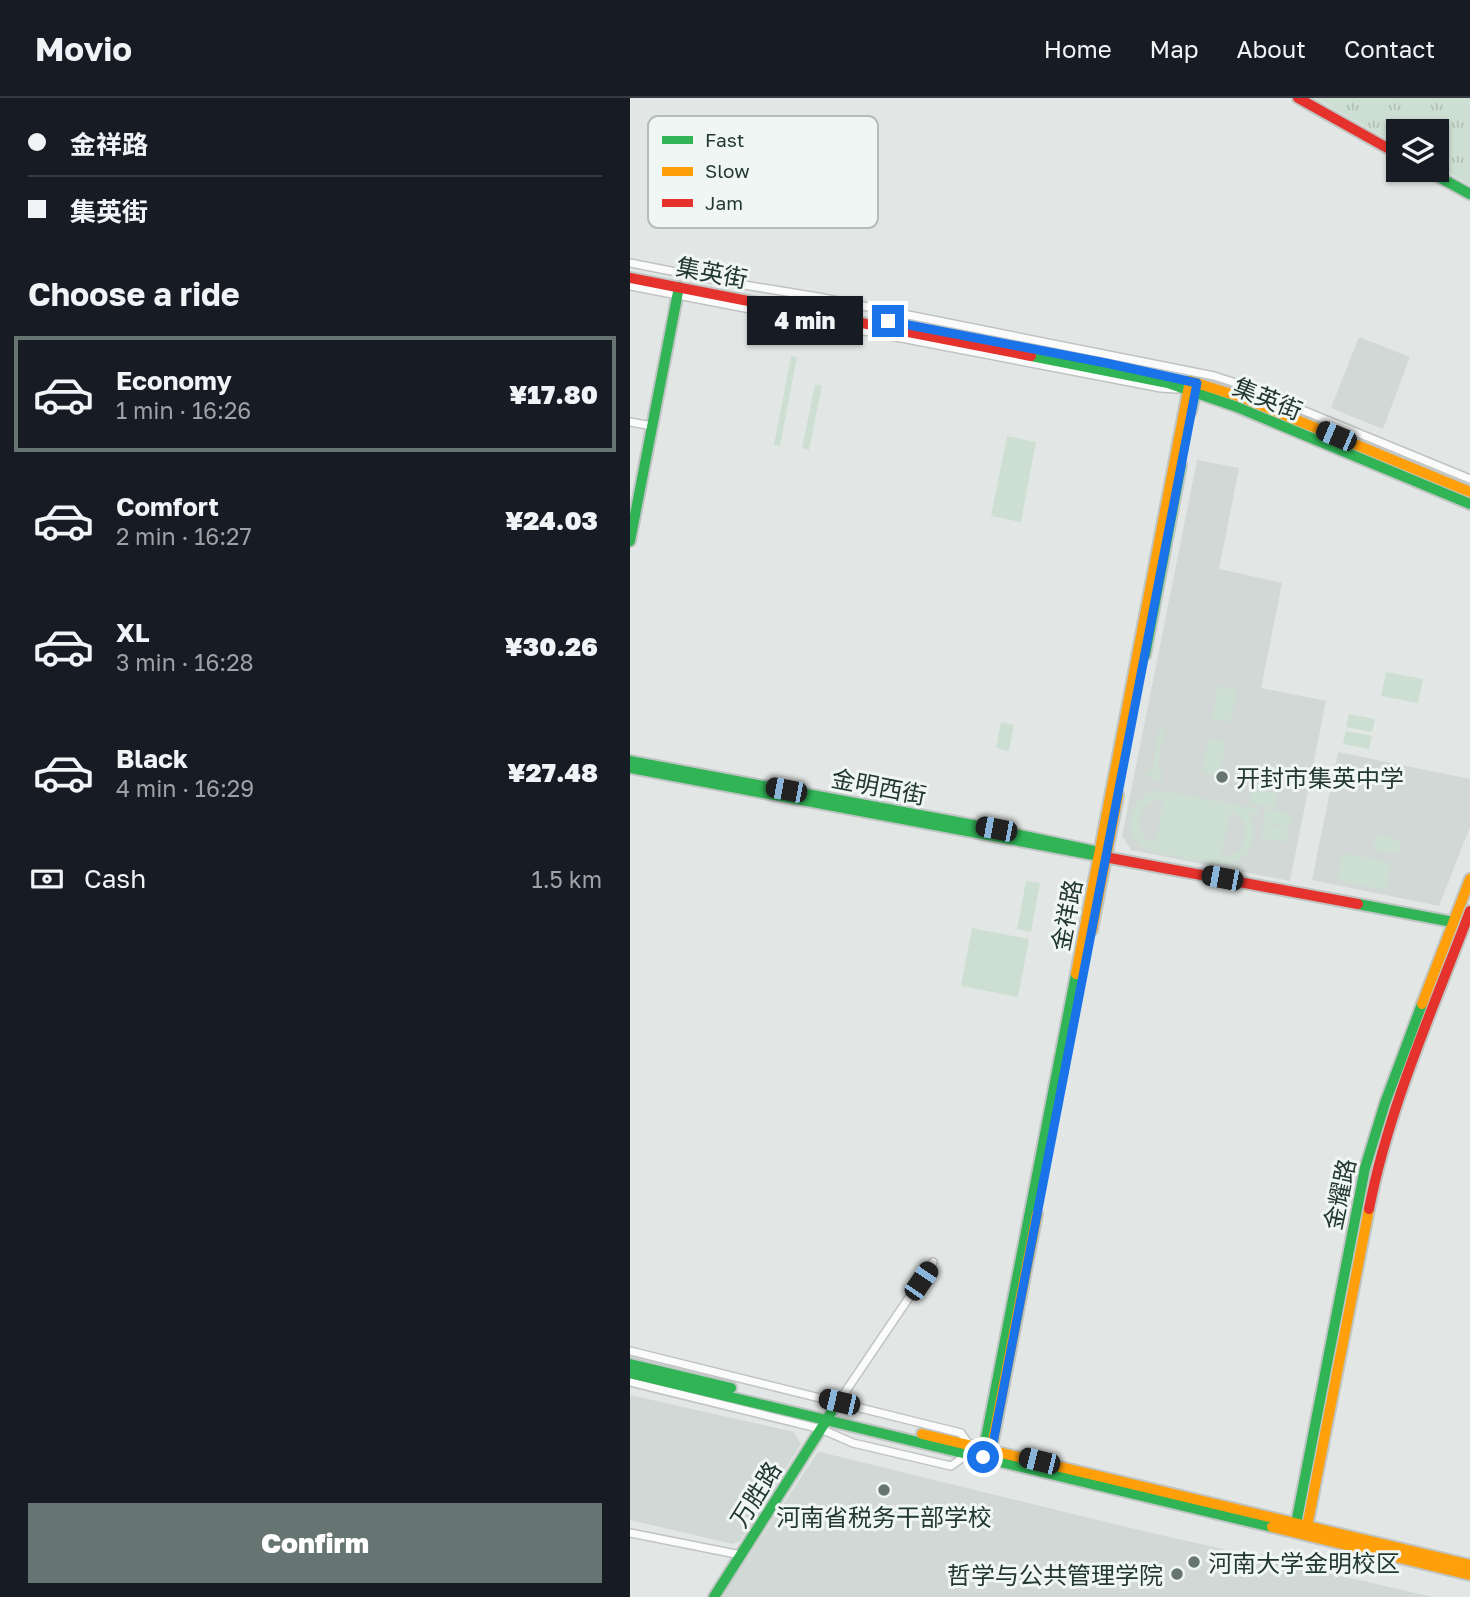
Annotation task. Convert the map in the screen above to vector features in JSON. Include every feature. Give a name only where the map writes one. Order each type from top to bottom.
[{"type":"street","points":[[1298,98],[1386,147]]},
{"type":"street","points":[[1448,182],[1470,194]]},
{"type":"street","points":[[630,263],[818,297],[1214,376],[1470,479]]},
{"type":"street","name":"集英街","points":[[630,271],[1106,363],[1192,386],[1470,504]]},
{"type":"street","name":"集英街","points":[[630,278],[678,291],[1105,369],[1241,397],[1470,492]]},
{"type":"street","points":[[630,286],[678,291],[630,541]]},
{"type":"street","name":"金祥路","points":[[987,1453],[1192,386]]},
{"type":"street","points":[[630,422],[652,426]]},
{"type":"street","name":"金明西街","points":[[630,761],[960,822],[1102,855]]},
{"type":"street","name":"金明西街","points":[[630,768],[1453,922]]},
{"type":"street","name":"金耀路","points":[[1301,1529],[1365,1168],[1385,1103],[1470,879]]},
{"type":"street","name":"金耀路","points":[[1301,1529],[1376,1171],[1396,1107],[1470,911]]},
{"type":"street","points":[[826,1421],[933,1262]]},
{"type":"street","points":[[630,1351],[961,1433],[968,1449]]},
{"type":"street","points":[[630,1364],[826,1421],[853,1443],[951,1466],[968,1449]]},
{"type":"street","points":[[630,1373],[826,1421]]},
{"type":"street","points":[[630,1382],[987,1453],[1301,1529],[1470,1574]]},
{"type":"street","name":"万胜路","points":[[714,1597],[826,1421]]},
{"type":"street","points":[[1301,1529],[1470,1565]]},
{"type":"street","points":[[630,1533],[741,1555]]},
{"type":"shaded area","points":[[1359,337],[1410,357],[1383,429],[1331,408]]},
{"type":"shaded area","name":"开封市集英中学","points":[[1197,460],[1239,468],[1219,569],[1282,583],[1261,688],[1326,701],[1290,881],[1131,850],[1122,836]]},
{"type":"shaded area","points":[[1338,752],[1470,779],[1470,827],[1439,906],[1312,880]]},
{"type":"shaded area","points":[[630,1395],[794,1432],[801,1444],[740,1541],[733,1544],[630,1520]]},
{"type":"shaded area","name":"河南省税务干部学校","points":[[820,1452],[1126,1527],[1433,1597],[722,1597]]},
{"type":"green space","points":[[1314,98],[1470,98],[1470,185],[1449,173],[1449,119],[1386,119],[1386,138]]},
{"type":"green space","points":[[791,356],[797,357],[780,446],[774,445]]},
{"type":"green space","points":[[815,385],[822,386],[809,450],[802,448]]},
{"type":"green space","points":[[1007,436],[1036,442],[1021,522],[991,516]]},
{"type":"green space","points":[[1386,672],[1423,679],[1418,703],[1381,696]]},
{"type":"green space","points":[[1218,686],[1237,690],[1230,723],[1212,719]]},
{"type":"green space","points":[[1349,714],[1375,719],[1372,732],[1346,727]]},
{"type":"green space","points":[[1001,722],[1014,725],[1009,751],[996,748]]},
{"type":"green space","points":[[1155,729],[1164,731],[1157,769],[1163,771],[1161,782],[1150,779],[1146,773],[1147,770],[1152,771],[1159,732]]},
{"type":"green space","points":[[1346,731],[1372,736],[1369,749],[1343,744]]},
{"type":"green space","points":[[1208,739],[1226,743],[1219,776],[1202,773]]},
{"type":"green space","points":[[1252,789],[1278,794],[1275,808],[1250,803]]},
{"type":"green space","points":[[1159,790],[1259,809],[1258,815],[1249,814],[1254,830],[1251,846],[1242,858],[1225,864],[1143,848],[1136,840],[1130,822],[1135,805],[1149,793]],"holes":[[[1164,798],[1155,844],[1147,839],[1140,826],[1142,811],[1153,801]],[[1231,810],[1244,821],[1245,840],[1234,854],[1221,857]]]},
{"type":"green space","points":[[1266,809],[1292,814],[1289,827],[1264,822]]},
{"type":"green space","points":[[1263,824],[1289,829],[1286,843],[1261,838]]},
{"type":"green space","points":[[1376,835],[1400,840],[1398,854],[1373,849]]},
{"type":"green space","points":[[1343,853],[1391,863],[1385,890],[1337,880]]},
{"type":"green space","points":[[1026,881],[1040,883],[1031,932],[1017,929]]},
{"type":"green space","points":[[972,928],[1029,939],[1018,997],[961,986]]},
{"type":"traffic: fast","points":[[1448,182],[1470,194]]},
{"type":"traffic: fast","points":[[630,541],[679,287]]},
{"type":"traffic: fast","points":[[1031,356],[1168,383],[1237,407],[1470,504]]},
{"type":"traffic: fast","points":[[1191,411],[1197,383]]},
{"type":"traffic: fast","points":[[1145,655],[1181,465]]},
{"type":"traffic: fast","points":[[630,761],[973,825],[1099,852]]},
{"type":"traffic: fast","points":[[630,768],[1110,858]]},
{"type":"traffic: fast","points":[[1358,904],[1453,922]]},
{"type":"traffic: fast","points":[[983,1454],[1076,974]]},
{"type":"traffic: fast","points":[[1295,1529],[1365,1168],[1385,1103],[1422,1004]]},
{"type":"traffic: fast","points":[[630,1364],[731,1388]]},
{"type":"traffic: fast","points":[[630,1373],[1272,1527]]},
{"type":"traffic: fast","points":[[714,1597],[831,1413]]},
{"type":"traffic: slow","points":[[1076,974],[1190,381]]},
{"type":"traffic: slow","points":[[1193,382],[1241,397],[1470,492]]},
{"type":"traffic: slow","points":[[1092,930],[1118,795]]},
{"type":"traffic: slow","points":[[1422,1004],[1470,879]]},
{"type":"traffic: slow","points":[[1306,1532],[1369,1209]]},
{"type":"traffic: slow","points":[[990,1456],[1037,1214]]},
{"type":"traffic: slow","points":[[922,1434],[1470,1565]]},
{"type":"traffic: slow","points":[[1272,1527],[1470,1575]]},
{"type":"traffic: jam","points":[[1298,98],[1386,147]]},
{"type":"traffic: jam","points":[[630,278],[1031,356]]},
{"type":"traffic: jam","points":[[1110,858],[1358,904]]},
{"type":"traffic: jam","points":[[1369,1209],[1400,1095],[1470,911]]},
{"type":"place","name":"开封市集英中学","points":[[1222,777]]},
{"type":"place","name":"河南省税务干部学校","points":[[884,1490]]},
{"type":"place","name":"河南大学金明校区","points":[[1194,1562]]},
{"type":"place","name":"哲学与公共管理学院","points":[[1177,1574]]},
{"type":"route","points":[[888,321],[1197,383],[990,1459],[983,1457]]}]
